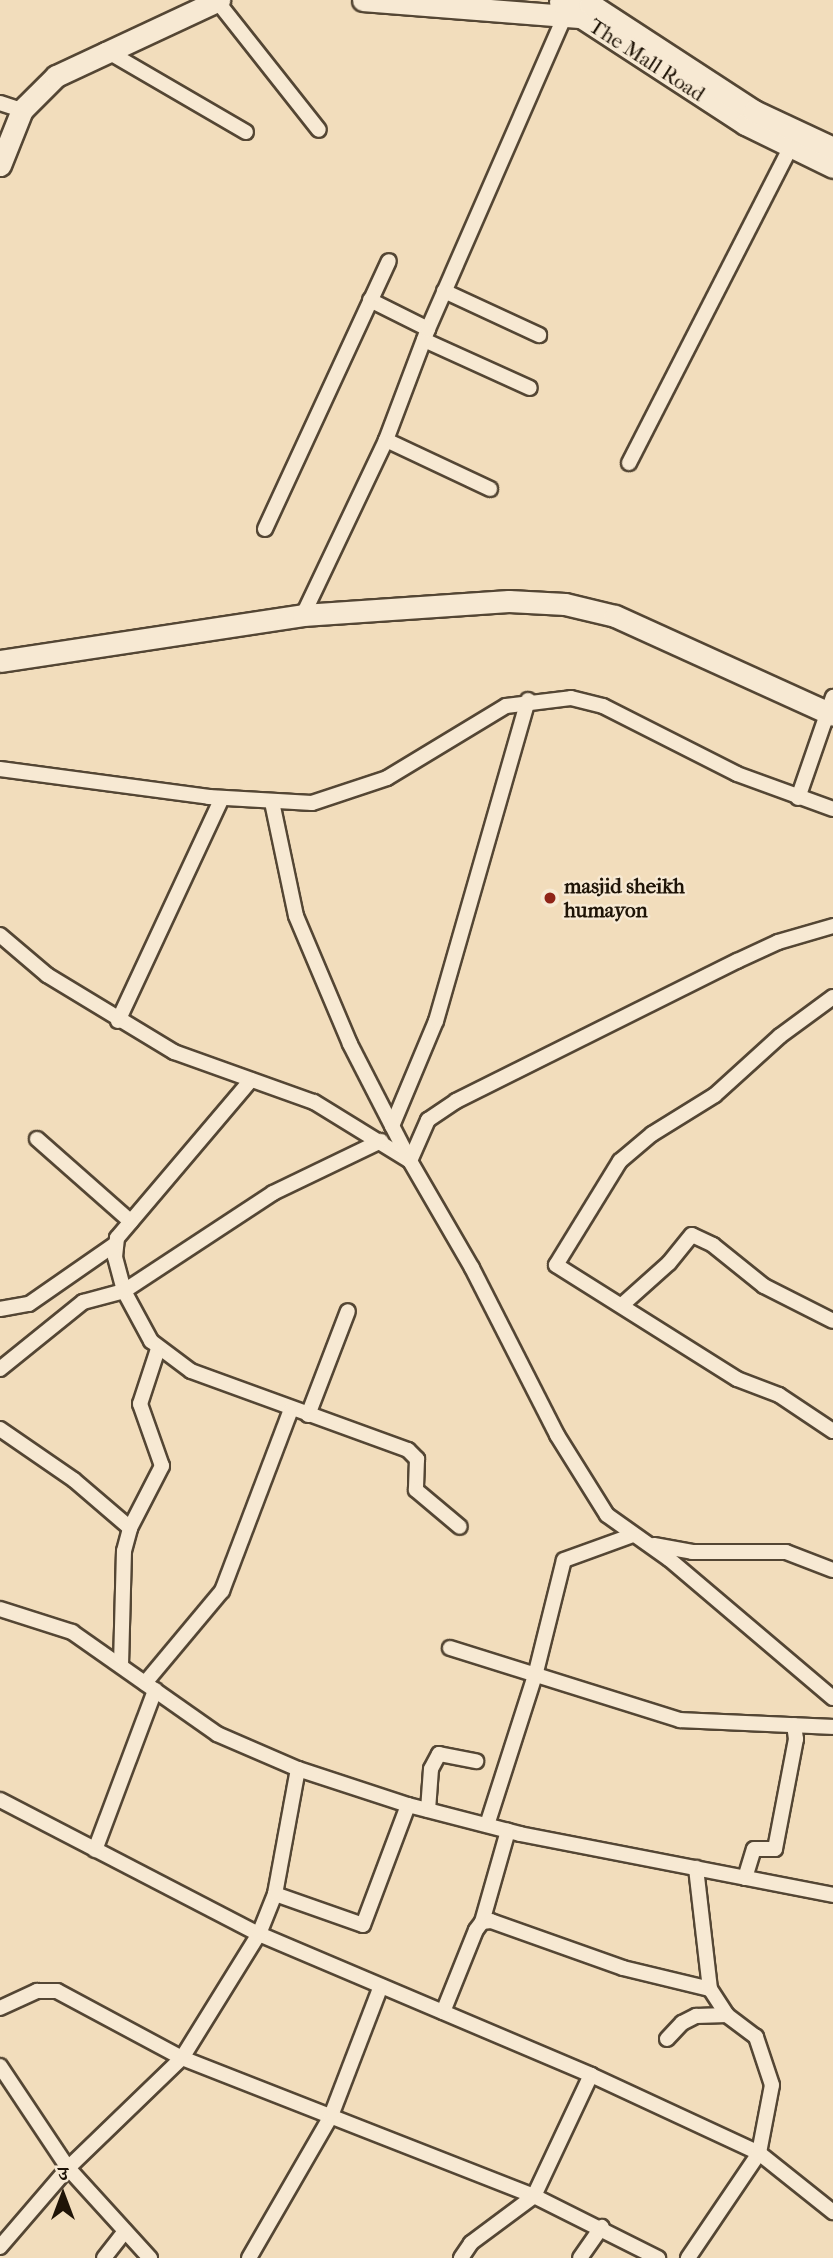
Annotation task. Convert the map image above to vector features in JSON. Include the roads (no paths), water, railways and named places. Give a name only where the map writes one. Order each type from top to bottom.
[{"type":"main road","name":"The Mall Road","points":[[362,0],[581,10],[745,124],[833,167]]},
{"type":"main road","name":"The Mall Road","points":[[533,0],[581,10],[754,111],[833,148]]},
{"type":"main road","points":[[0,165],[22,110],[55,76],[204,3]]},
{"type":"main road","points":[[0,661],[303,615],[509,601],[565,604],[615,616],[831,708]]},
{"type":"street","points":[[204,3],[319,130]]},
{"type":"street","points":[[303,615],[386,440],[444,291],[581,10]]},
{"type":"street","points":[[105,50],[246,132]]},
{"type":"street","points":[[0,103],[22,110]]},
{"type":"street","points":[[629,463],[791,147]]},
{"type":"street","points":[[265,529],[389,261]]},
{"type":"street","points":[[444,291],[539,335]]},
{"type":"street","points":[[370,300],[426,335],[530,388]]},
{"type":"street","points":[[386,440],[490,489]]},
{"type":"street","points":[[0,769],[222,798],[312,803],[357,792],[413,765],[506,706],[528,700],[572,698],[603,706],[671,744],[798,798],[833,809]]},
{"type":"street","points":[[392,1126],[436,1021],[528,700]]},
{"type":"street","points":[[798,798],[831,708]]},
{"type":"street","points":[[118,1021],[222,798]]},
{"type":"street","points":[[272,802],[296,916],[350,1044],[410,1161],[472,1268],[557,1435],[607,1514],[649,1544],[833,1698]]},
{"type":"street","points":[[410,1161],[428,1120],[456,1101],[737,961],[778,942],[833,926]]},
{"type":"street","points":[[0,935],[47,975],[118,1021],[174,1052],[332,1111],[410,1161]]},
{"type":"street","points":[[833,997],[780,1037],[715,1095],[653,1134],[620,1161],[556,1265],[737,1378],[779,1395],[833,1431]]},
{"type":"street","points":[[0,1309],[29,1304],[114,1245],[251,1080]]},
{"type":"street","points":[[37,1139],[131,1222]]},
{"type":"street","points":[[0,1369],[76,1307],[124,1291],[273,1193],[381,1142]]},
{"type":"street","points":[[622,1305],[669,1263],[691,1235],[713,1245],[764,1286],[833,1321]]},
{"type":"street","points":[[114,1245],[124,1291],[158,1349],[191,1371],[413,1454],[416,1490],[460,1527]]},
{"type":"street","points":[[308,1415],[348,1311]]},
{"type":"street","points":[[121,1665],[124,1551],[130,1528],[162,1466],[140,1404],[158,1349]]},
{"type":"street","points":[[96,1850],[150,1687],[222,1591],[291,1409]]},
{"type":"street","points":[[0,1429],[74,1480],[130,1528]]},
{"type":"street","points":[[487,1825],[536,1672],[564,1560],[633,1535]]},
{"type":"street","points":[[649,1544],[692,1552],[786,1552],[833,1570]]},
{"type":"street","points":[[0,1609],[72,1632],[217,1734],[298,1769],[408,1805],[508,1830],[833,1895]]},
{"type":"street","points":[[450,1648],[536,1672],[680,1720],[833,1727]]},
{"type":"street","points":[[745,1878],[754,1849],[775,1849],[796,1739],[794,1725]]},
{"type":"street","points":[[428,1810],[431,1769],[439,1754],[476,1761]]},
{"type":"street","points":[[0,2247],[68,2168],[182,2058],[259,1934],[275,1894],[298,1769]]},
{"type":"street","points":[[0,1800],[259,1934],[591,2075],[759,2153],[833,2212]]},
{"type":"street","points":[[275,1894],[363,1925],[408,1805]]},
{"type":"street","points":[[443,2012],[482,1922],[508,1830]]},
{"type":"street","points":[[688,2258],[759,2153],[772,2085],[756,2037],[727,2015],[710,1989],[696,1868]]},
{"type":"street","points":[[482,1922],[491,1921],[624,1968],[710,1989]]},
{"type":"street","points":[[249,2258],[331,2116],[381,1986]]},
{"type":"street","points":[[0,2008],[49,1989],[182,2058],[534,2196],[602,2227],[658,2258]]},
{"type":"street","points":[[667,2039],[682,2023],[696,2016],[727,2015]]},
{"type":"street","points":[[0,2066],[68,2168],[150,2258]]},
{"type":"street","points":[[461,2258],[471,2243],[534,2196],[591,2075]]},
{"type":"street","points":[[580,2258],[602,2227]]},
{"type":"street","points":[[104,2258],[125,2231]]},
{"type":"place","name":"masjid sheikh humayon","points":[[550,898]]}]
